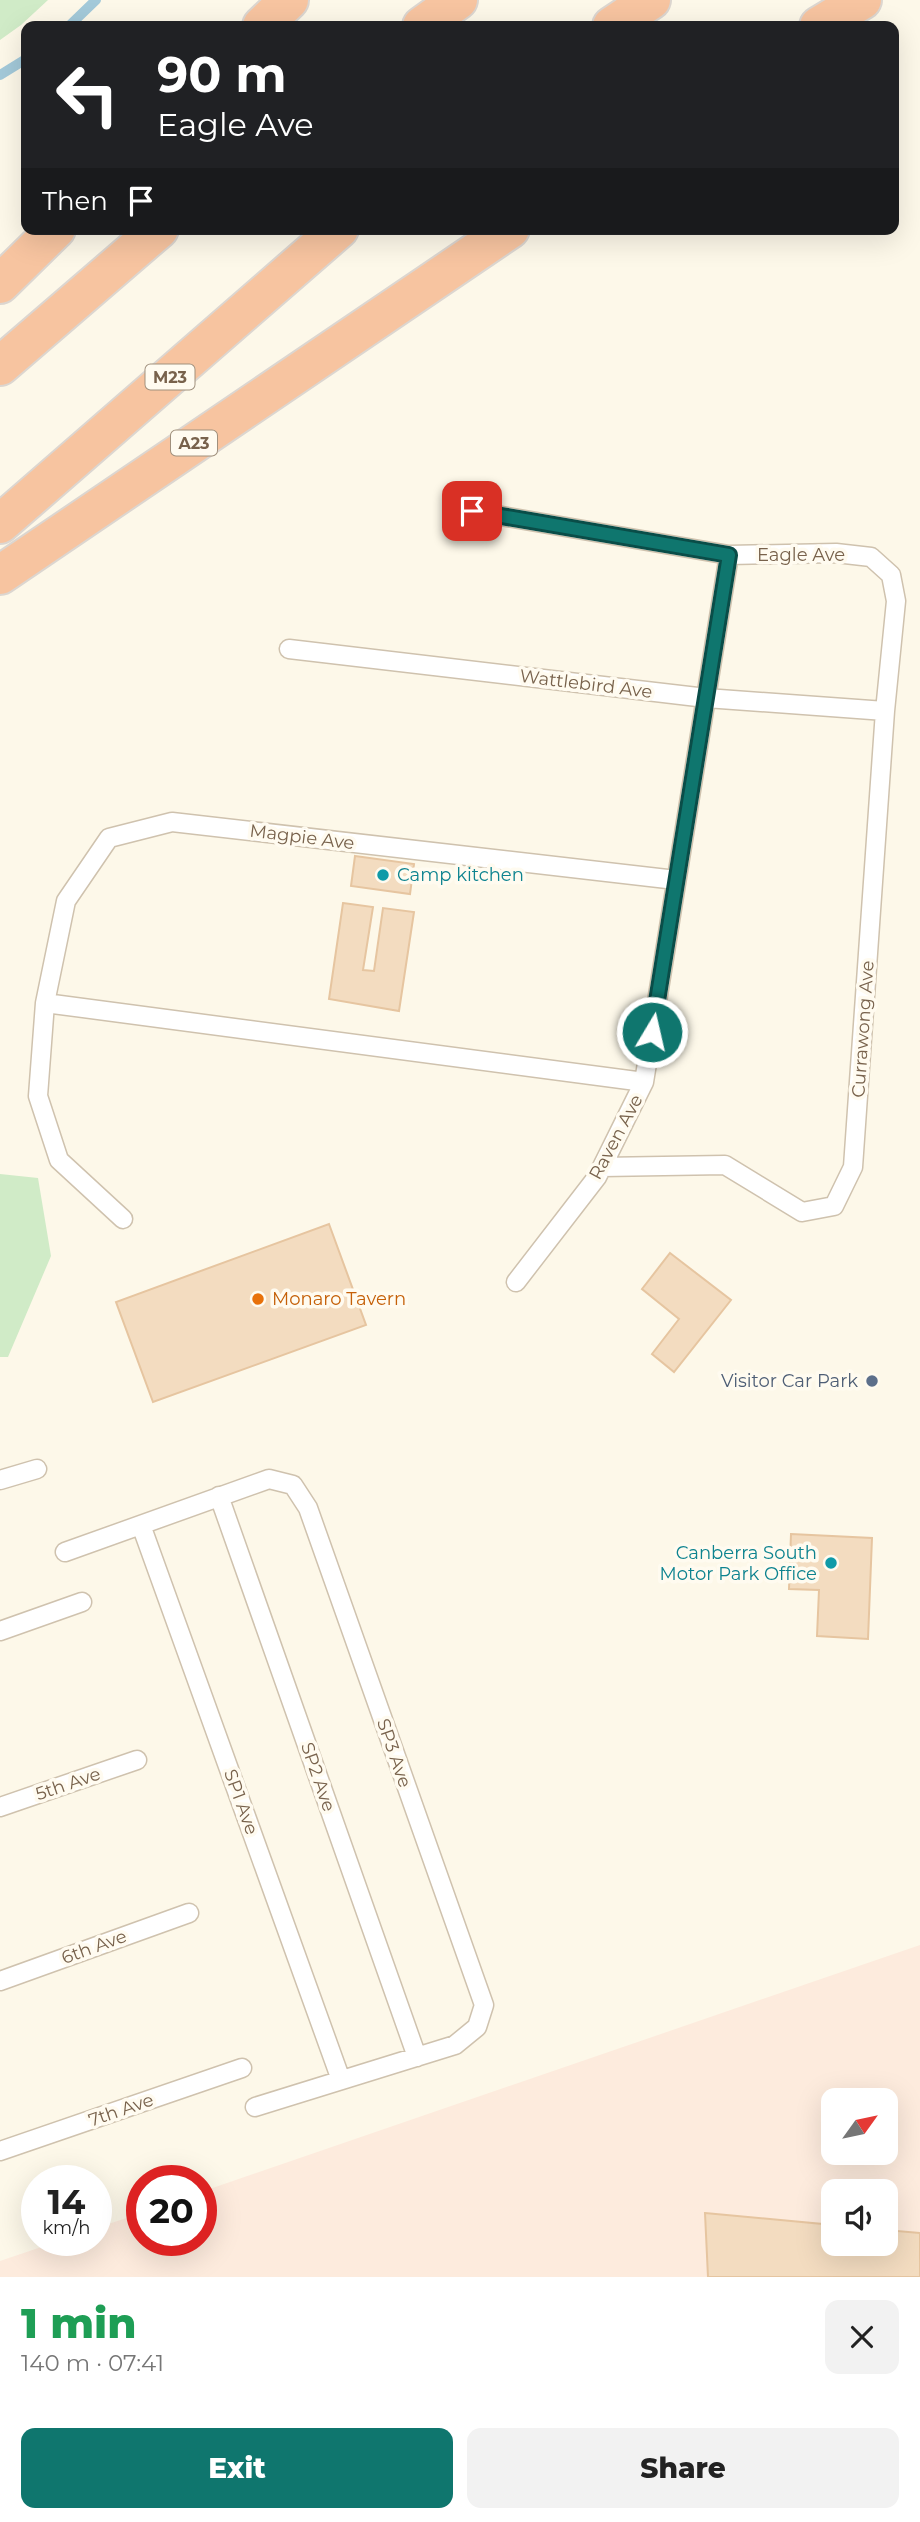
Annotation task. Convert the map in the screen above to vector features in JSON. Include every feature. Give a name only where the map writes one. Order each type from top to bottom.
[{"type":"highway","points":[[267,21],[289,0]]},
{"type":"highway","points":[[429,21],[458,0]]},
{"type":"highway","points":[[620,21],[652,0]]},
{"type":"highway","points":[[828,21],[862,0]]},
{"type":"highway","points":[[0,284],[50,235]]},
{"type":"highway","points":[[0,366],[152,235]]},
{"type":"highway","name":"M23","points":[[0,524],[333,235]]},
{"type":"highway","name":"A23","points":[[0,575],[501,235]]},
{"type":"lane","name":"Eagle Ave","points":[[472,511],[729,555],[836,553],[871,557],[891,575],[896,601]]},
{"type":"lane","name":"Raven Ave","points":[[516,1282],[597,1177],[644,1082],[729,555]]},
{"type":"lane","name":"Currawong Ave","points":[[602,1167],[725,1166],[802,1212],[834,1206],[853,1167],[885,711],[896,601]]},
{"type":"lane","name":"Wattlebird Ave","points":[[289,649],[706,698],[885,711]]},
{"type":"lane","name":"Magpie Ave","points":[[123,1219],[59,1160],[38,1096],[45,1003],[66,901],[109,838],[172,822],[676,880]]},
{"type":"lane","points":[[45,1003],[644,1082]]},
{"type":"lane","points":[[0,1480],[37,1469]]},
{"type":"lane","name":"SP3 Ave","points":[[65,1552],[269,1479],[293,1485],[308,1508],[484,2005],[477,2027],[455,2045],[255,2107]]},
{"type":"lane","name":"SP2 Ave","points":[[219,1496],[417,2057]]},
{"type":"lane","name":"SP1 Ave","points":[[141,1524],[341,2080]]},
{"type":"lane","points":[[0,1631],[82,1602]]},
{"type":"lane","name":"5th Ave","points":[[0,1807],[137,1760]]},
{"type":"lane","name":"6th Ave","points":[[0,1981],[189,1913]]},
{"type":"lane","name":"7th Ave","points":[[0,2151],[242,2068]]},
{"type":"shaded area","points":[[920,1945],[920,2277],[0,2277],[0,2261],[21,2254],[21,2256],[112,2256],[112,2223],[126,2218],[126,2256],[217,2256],[217,2187]]},
{"type":"green space","points":[[0,0],[48,0],[25,21],[21,21],[21,25],[0,40]]},
{"type":"green space","points":[[0,1174],[38,1178],[51,1256],[8,1357],[0,1357]]},
{"type":"building","name":"Camp kitchen","points":[[355,856],[414,864],[410,894],[351,886]]},
{"type":"building","points":[[343,903],[373,907],[363,970],[374,971],[383,908],[414,912],[399,1011],[329,999]]},
{"type":"building","points":[[329,1224],[366,1325],[153,1402],[116,1302]]},
{"type":"building","points":[[670,1253],[731,1300],[674,1372],[652,1354],[679,1319],[642,1289]]},
{"type":"building","name":"Canberra South Motor Park Office","points":[[791,1534],[872,1538],[868,1639],[817,1636],[819,1590],[789,1589]]},
{"type":"building","points":[[705,2213],[821,2224],[821,2256],[898,2256],[898,2231],[920,2233],[920,2277],[708,2277]]},
{"type":"waterway","points":[[74,21],[96,0]]},
{"type":"waterway","points":[[0,75],[21,62]]},
{"type":"place","name":"Camp kitchen","points":[[383,875]]},
{"type":"place","name":"Monaro Tavern","points":[[258,1299]]},
{"type":"place","name":"Visitor Car Park","points":[[872,1381]]},
{"type":"place","name":"Canberra South Motor Park Office","points":[[831,1563]]},
{"type":"route","points":[[472,511],[729,555],[652,1032]]}]
